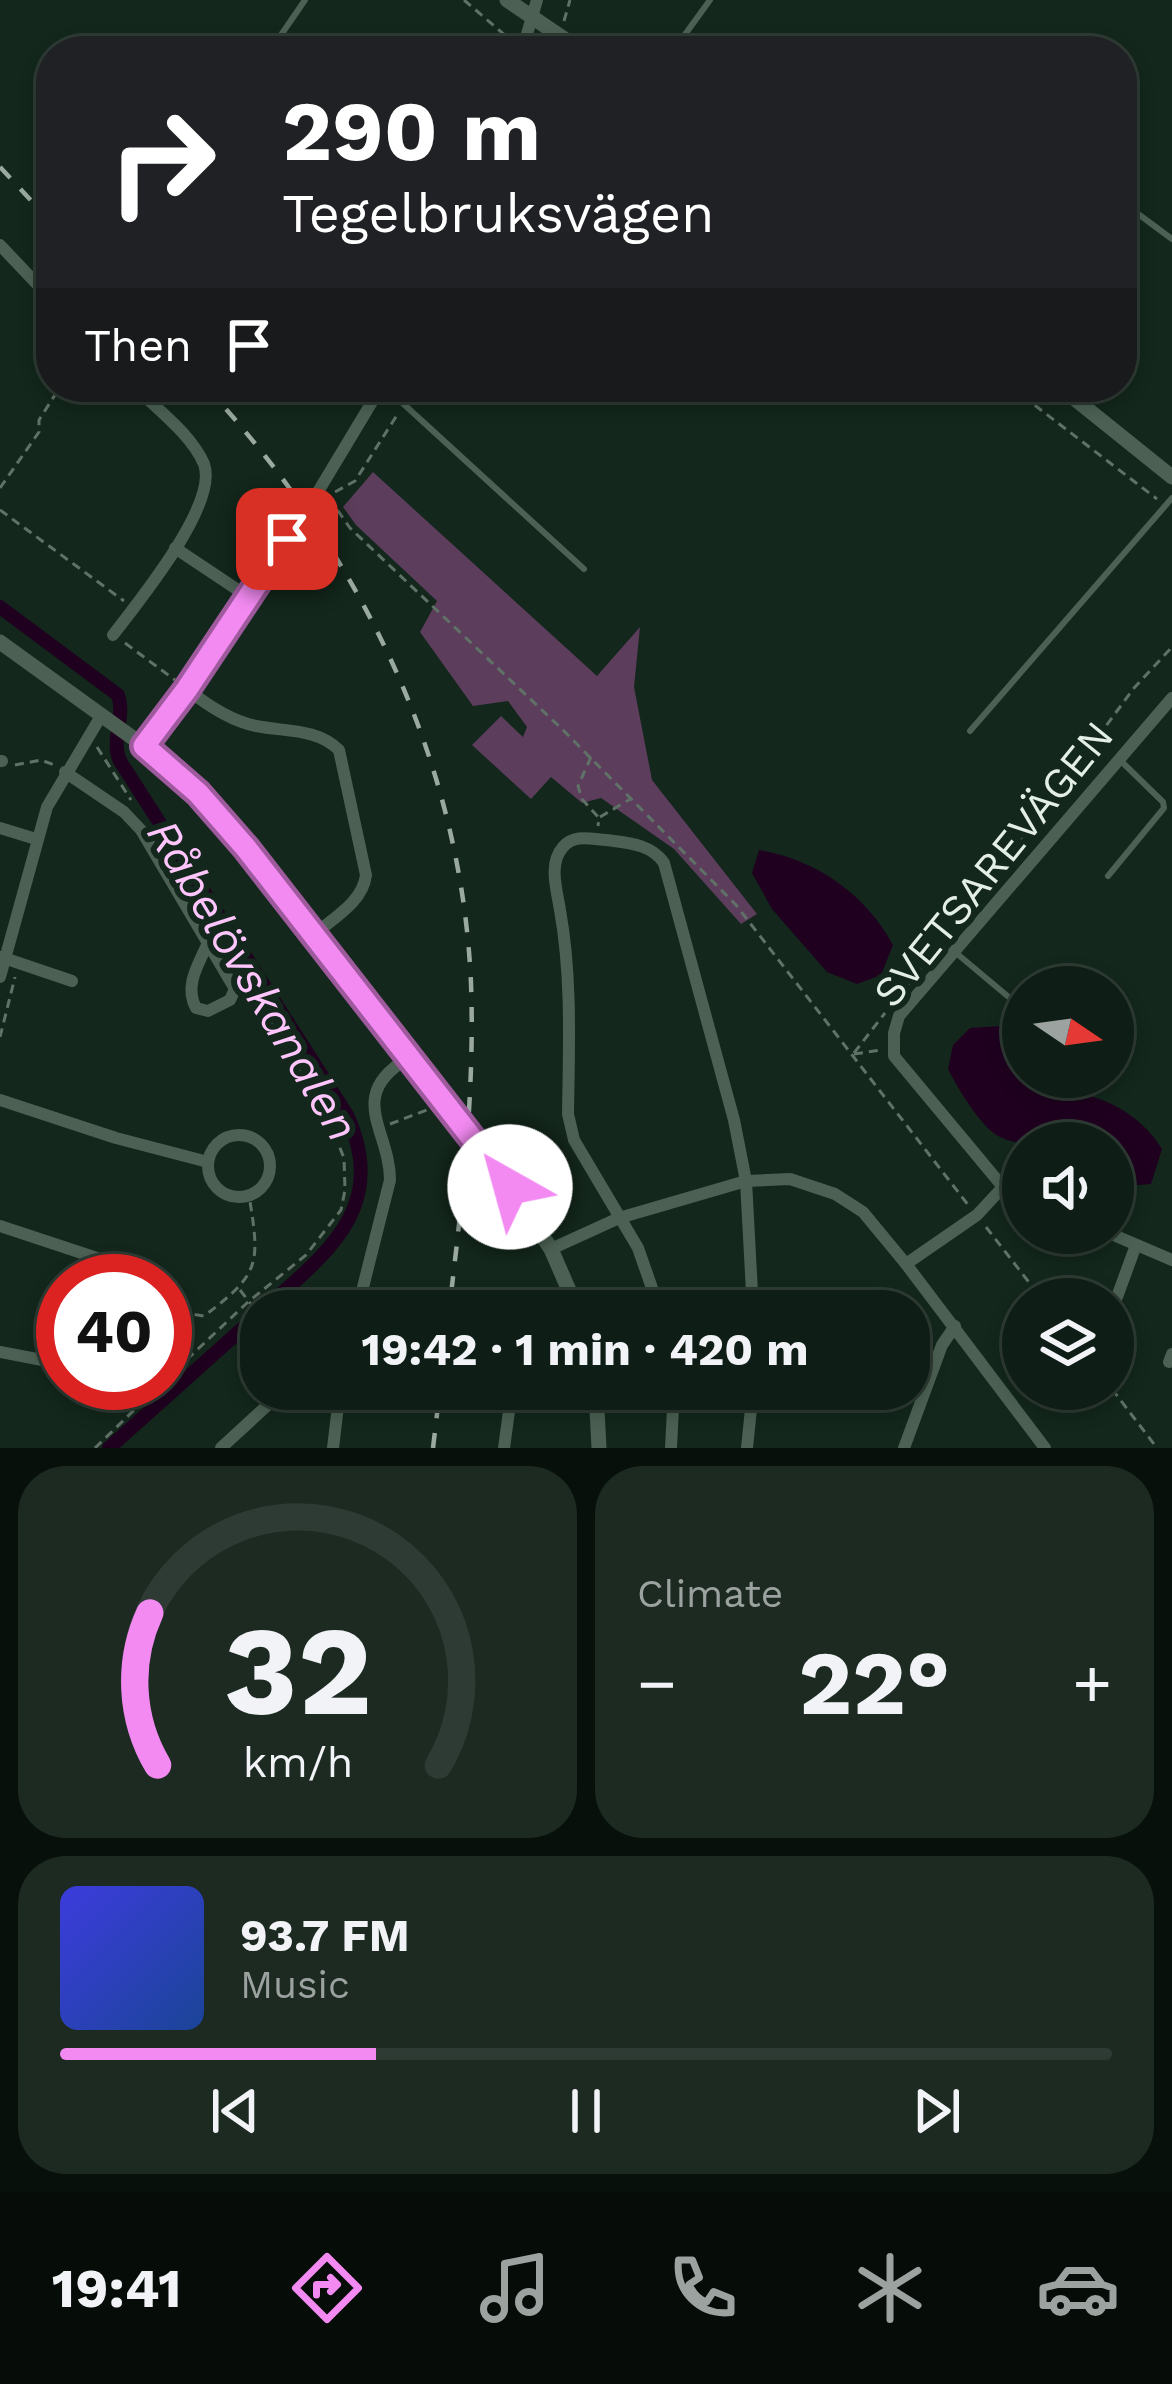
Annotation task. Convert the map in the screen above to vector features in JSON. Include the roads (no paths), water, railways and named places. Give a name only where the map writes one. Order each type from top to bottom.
[{"type":"street","points":[[507,0],[559,36]]},
{"type":"street","points":[[526,36],[537,0]]},
{"type":"street","points":[[0,245],[36,283]]},
{"type":"street","points":[[113,634],[175,548],[206,488],[206,468],[193,445],[150,402]]},
{"type":"street","points":[[138,742],[307,510],[374,402]]},
{"type":"street","points":[[1079,402],[1172,477]]},
{"type":"street","points":[[175,548],[247,596]]},
{"type":"street","points":[[0,642],[138,742],[220,817],[510,1187],[570,1290]]},
{"type":"street","points":[[183,686],[233,719],[313,734],[339,750],[365,886],[358,898],[314,935]]},
{"type":"street","name":"SVETSAREVÄGEN","points":[[1002,1186],[894,1057],[899,1016],[1172,698]]},
{"type":"street","points":[[0,977],[36,839],[65,772],[88,736],[107,720]]},
{"type":"street","points":[[65,772],[124,812],[141,830],[208,943],[235,989],[230,1000],[208,1012],[196,1008],[190,997],[208,943]]},
{"type":"street","points":[[0,828],[36,839]]},
{"type":"street","points":[[653,1290],[638,1248],[574,1140],[568,1114],[567,961],[554,878],[556,860],[565,844],[577,838],[644,847],[657,852],[664,863],[734,1120],[746,1181],[752,1290]]},
{"type":"street","points":[[8,960],[72,982]]},
{"type":"street","points":[[362,1290],[390,1180],[389,1160],[374,1123],[374,1102],[388,1074],[408,1058]]},
{"type":"street","points":[[0,1100],[208,1162]]},
{"type":"street","points":[[245,1135],[259,1141],[270,1158],[270,1174],[250,1196],[234,1196],[210,1178],[208,1162],[225,1137],[245,1135]]},
{"type":"street","points":[[550,1249],[619,1218],[746,1181],[790,1179],[835,1194],[863,1213],[906,1264],[1045,1448]]},
{"type":"street","points":[[906,1264],[976,1215],[1002,1188]]},
{"type":"street","points":[[0,1226],[85,1254]]},
{"type":"street","points":[[1124,1278],[1136,1245],[1172,1260]]},
{"type":"street","points":[[930,1375],[955,1326]]},
{"type":"street","points":[[0,1352],[36,1359]]},
{"type":"street","points":[[220,1448],[262,1410]]},
{"type":"street","points":[[333,1448],[338,1410]]},
{"type":"street","points":[[504,1448],[509,1410]]},
{"type":"street","points":[[597,1410],[599,1448]]},
{"type":"street","points":[[671,1448],[673,1410]]},
{"type":"street","points":[[747,1448],[751,1410]]},
{"type":"street","points":[[904,1448],[917,1410]]},
{"type":"lane","points":[[280,36],[304,0]]},
{"type":"lane","points":[[684,36],[710,0]]},
{"type":"lane","points":[[1137,213],[1172,239]]},
{"type":"lane","points":[[402,402],[584,569]]},
{"type":"lane","points":[[970,731],[1172,498]]},
{"type":"lane","points":[[1108,876],[1164,808],[1120,760]]},
{"type":"lane","points":[[955,952],[1002,991]]},
{"type":"waterway","name":"Råbelövskanalen","points":[[0,607],[118,695],[120,761],[347,1115],[361,1177],[356,1203],[328,1249],[286,1290]]},
{"type":"waterway","name":"Råbelövskanalen","points":[[109,1448],[240,1331]]},
{"type":"railway","points":[[0,167],[36,206]]},
{"type":"railway","points":[[219,402],[261,450],[354,588],[423,738],[447,818],[463,899],[472,1024],[466,1147],[451,1290]]},
{"type":"railway","points":[[433,1448],[438,1410]]}]
